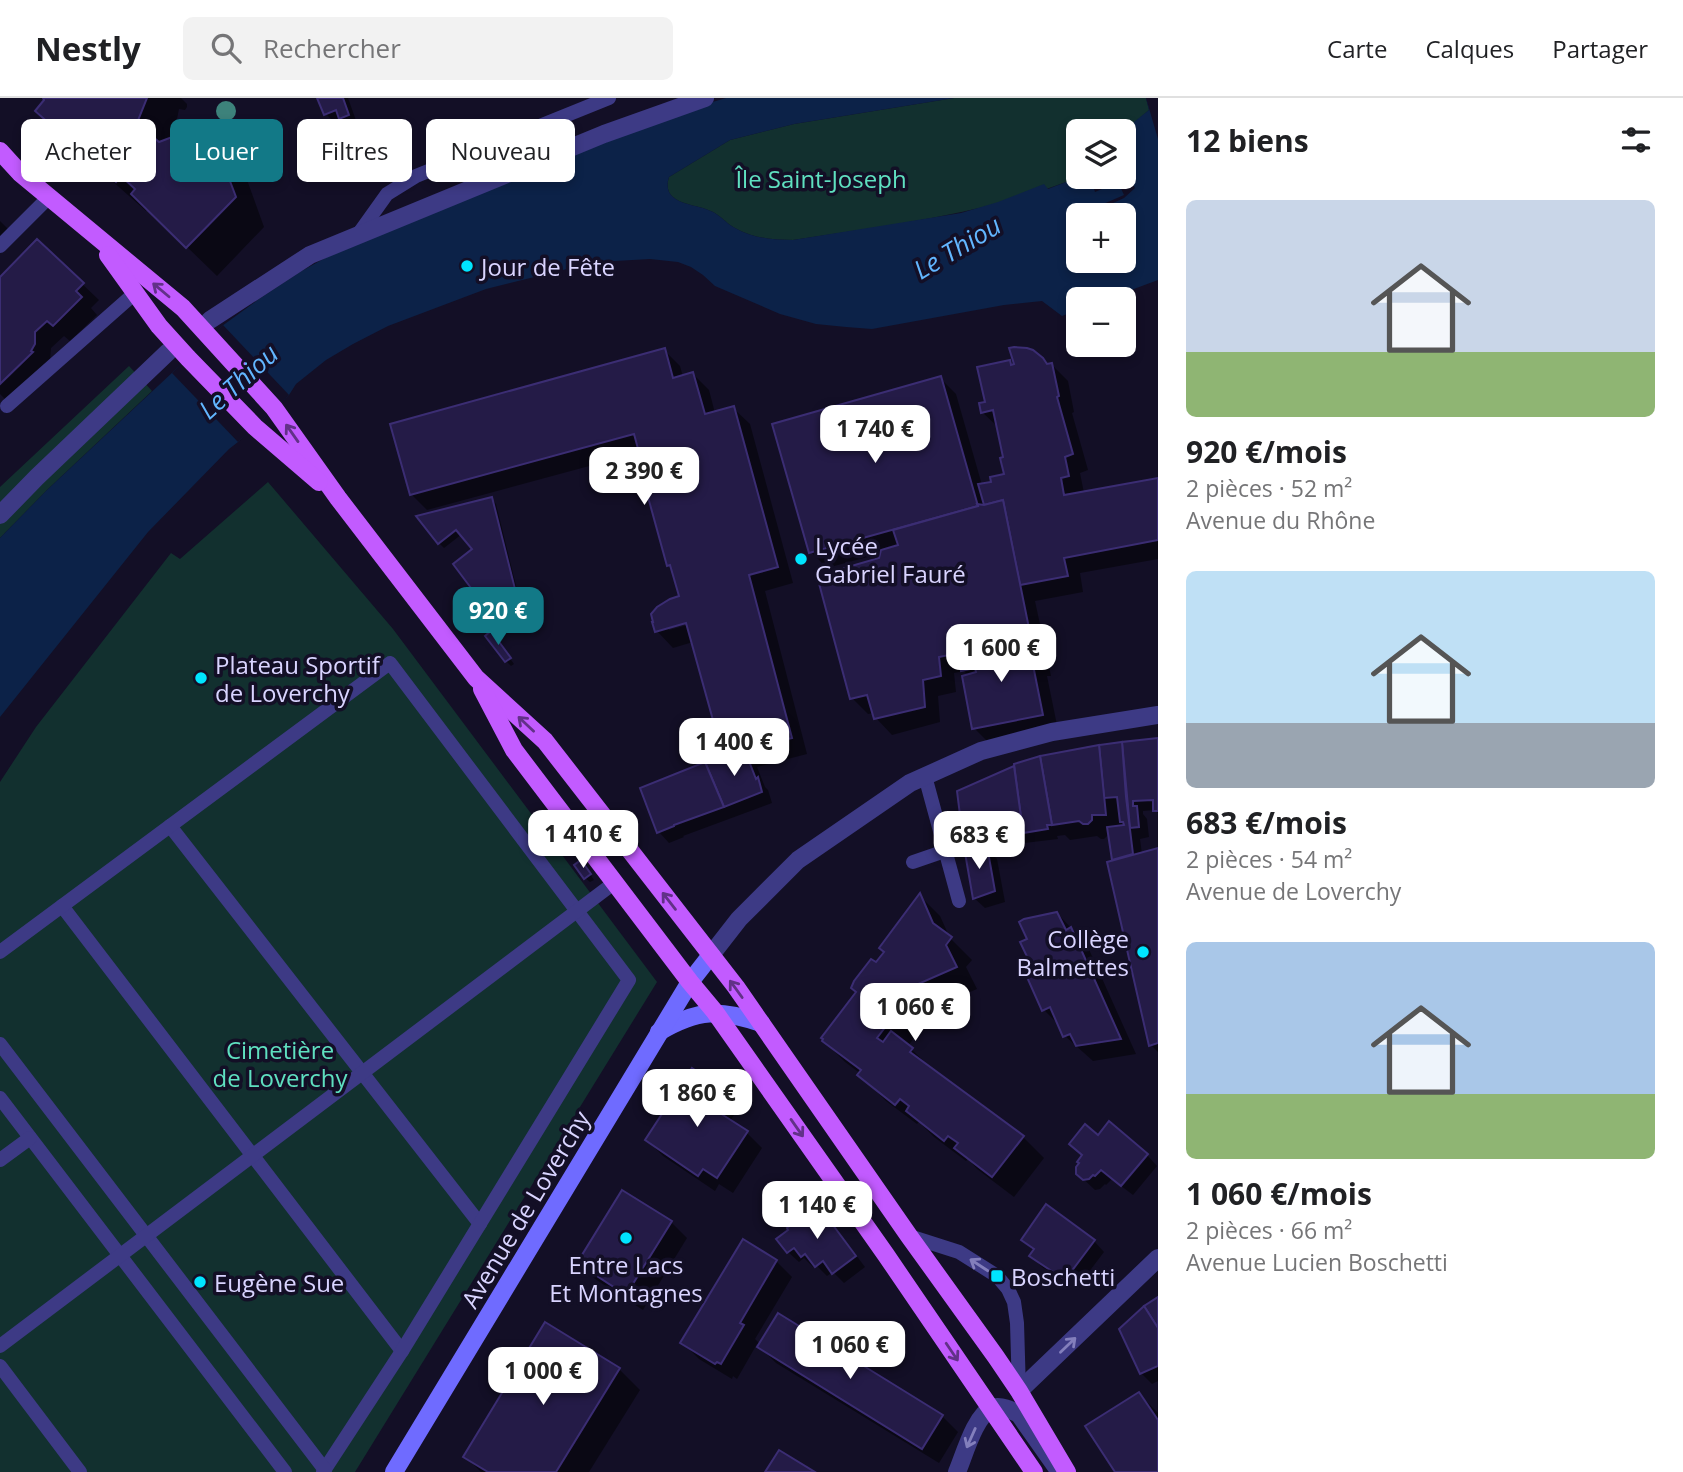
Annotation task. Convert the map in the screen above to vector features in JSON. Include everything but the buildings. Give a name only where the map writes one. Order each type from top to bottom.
[{"type":"main road","points":[[0,151],[20,173],[210,329],[274,408],[338,498],[477,678],[545,741],[736,987],[996,1357],[1067,1472]]},
{"type":"main road","points":[[0,162],[20,173]]},
{"type":"main road","points":[[94,235],[159,327],[255,427],[338,498]]},
{"type":"main road","points":[[477,678],[514,750],[715,1012],[1034,1472]]},
{"type":"street","points":[[210,329],[310,255],[592,139],[705,98]]},
{"type":"street","points":[[0,515],[168,352]]},
{"type":"street","name":"Avenue de Loverchy","points":[[394,1472],[690,982],[739,919],[798,860],[910,783],[981,751],[1052,732],[1158,715]]},
{"type":"street","points":[[660,1032],[674,1023],[715,1012],[739,1015],[761,1023]]},
{"type":"street","points":[[1018,1391],[1158,1258]]},
{"type":"street","points":[[957,1472],[981,1418],[991,1409],[1000,1407],[1018,1414],[1060,1472]]},
{"type":"lane","points":[[357,236],[387,194],[416,176],[609,98]]},
{"type":"lane","points":[[0,246],[49,197]]},
{"type":"lane","points":[[6,406],[135,293]]},
{"type":"lane","points":[[0,952],[390,663],[629,980],[402,1351],[324,1471],[0,1044]]},
{"type":"lane","points":[[925,776],[959,901]]},
{"type":"lane","points":[[170,826],[480,1224]]},
{"type":"lane","points":[[913,862],[945,851]]},
{"type":"lane","points":[[0,1346],[614,883]]},
{"type":"lane","points":[[62,906],[402,1351]]},
{"type":"lane","points":[[0,1098],[285,1472]]},
{"type":"lane","points":[[0,1160],[30,1138]]},
{"type":"lane","points":[[909,1236],[959,1252],[997,1276],[1008,1289],[1014,1302],[1017,1322],[1018,1391]]},
{"type":"lane","points":[[0,1366],[80,1472]]},
{"type":"green space","name":"Île Saint-Joseph","points":[[954,98],[1146,98],[1149,110],[1136,121],[1136,119],[1066,119],[1066,182],[1009,200],[938,217],[793,240],[770,239],[742,231],[713,212],[682,202],[670,193],[669,177],[730,140],[794,124]]},
{"type":"green space","points":[[129,366],[152,391],[0,538],[0,487]]},
{"type":"green space","name":"Cimetière de Loverchy","points":[[268,482],[393,629],[657,982],[355,1472],[0,1472],[0,782],[36,727],[171,553],[180,559]]},
{"type":"water","name":"Le Thiou","points":[[726,98],[954,98],[794,124],[730,140],[669,177],[670,193],[682,202],[713,212],[748,234],[793,240],[961,213],[1044,184],[1048,189],[1066,182],[1066,189],[1094,189],[1095,192],[1102,189],[1121,189],[1124,195],[1106,203],[1066,203],[1066,273],[1136,273],[1136,203],[1113,203],[1136,189],[1136,120],[1149,110],[1146,98],[1158,98],[1158,280],[1136,288],[1066,287],[1066,314],[1062,316],[1042,301],[1004,305],[872,329],[816,324],[780,314],[715,286],[691,267],[678,262],[650,259],[575,267],[486,289],[388,326],[326,360],[296,384],[289,395],[229,449],[148,532],[0,717],[0,538],[47,490],[222,326],[300,272],[343,248],[506,182],[575,182],[575,154],[679,112]]},
{"type":"pier","points":[[1146,98],[1158,98],[1158,139]]},
{"type":"pier","points":[[223,325],[289,395],[238,442],[172,373]]},
{"type":"place","name":"Jour de Fête","points":[[467,266]]},
{"type":"place","name":"Lycée Gabriel Fauré","points":[[801,559]]},
{"type":"place","name":"Plateau Sportif de Loverchy","points":[[201,678]]},
{"type":"place","name":"Collège Balmettes","points":[[1143,952]]},
{"type":"place","name":"Entre Lacs Et Montagnes","points":[[626,1238]]},
{"type":"place","name":"Boschetti","points":[[997,1276]]},
{"type":"place","name":"Eugène Sue","points":[[200,1282]]}]
